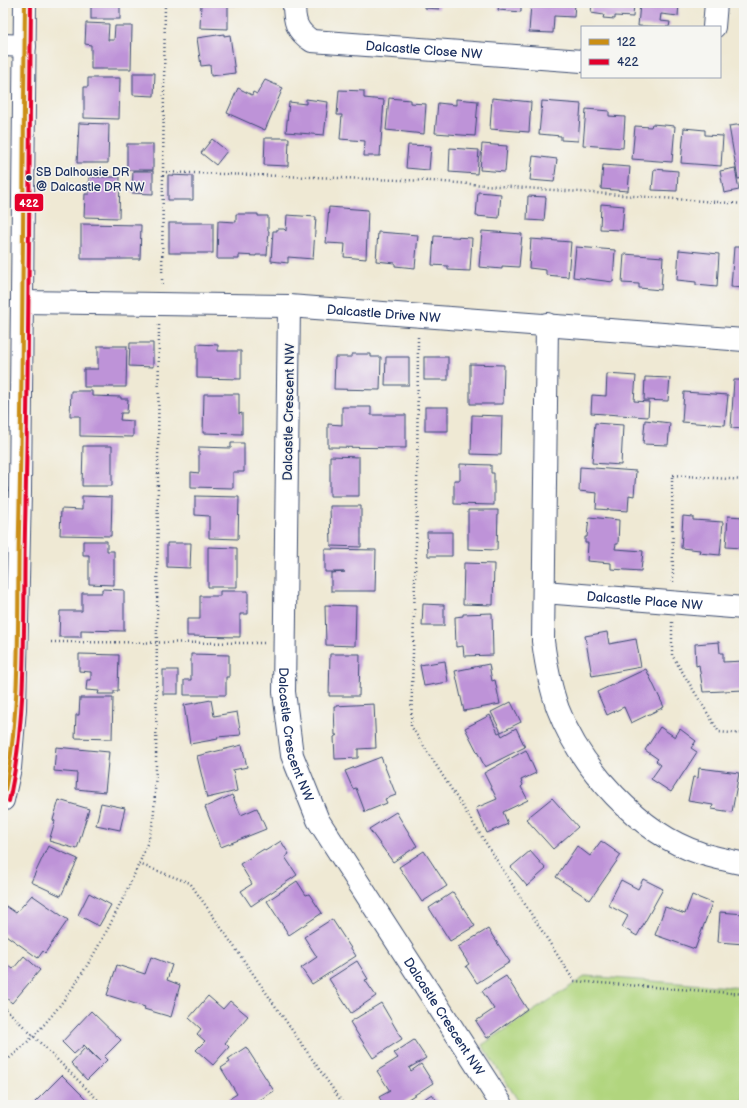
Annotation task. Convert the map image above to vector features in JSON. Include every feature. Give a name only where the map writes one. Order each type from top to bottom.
[{"type":"street","points":[[3,800],[10,768],[15,709],[26,3]]},
{"type":"street","name":"Dalcastle Close NW","points":[[294,3],[294,14],[297,27],[302,35],[312,41],[581,61]]},
{"type":"street","points":[[714,26],[716,3]]},
{"type":"street","points":[[3,46],[25,46]]},
{"type":"street","name":"Dalcastle Drive NW","points":[[22,302],[289,306],[548,324],[744,340]]},
{"type":"street","name":"Dalcastle Crescent NW","points":[[289,306],[284,692],[292,755],[318,820],[502,1105]]},
{"type":"street","points":[[548,324],[543,641],[548,675],[559,710],[577,748],[612,794],[641,820],[672,840],[699,853],[744,864]]},
{"type":"street","name":"Dalcastle Place NW","points":[[544,592],[744,608]]},
{"type":"path","points":[[162,285],[165,3]]},
{"type":"path","points":[[163,172],[430,181],[744,204]]},
{"type":"path","points":[[3,1063],[33,1036],[51,1016],[81,974],[115,916],[139,864],[152,822],[156,767],[159,323]]},
{"type":"path","points":[[418,336],[411,726],[574,981],[744,994]]},
{"type":"path","points":[[673,584],[672,475],[744,480]]},
{"type":"path","points":[[672,616],[672,655],[719,732],[744,734]]},
{"type":"path","points":[[51,642],[285,643]]},
{"type":"path","points":[[139,864],[190,883],[344,1105]]},
{"type":"path","points":[[3,1006],[103,1105]]},
{"type":"green space","points":[[586,976],[744,988],[744,1105],[521,1105],[482,1045]]},
{"type":"building","points":[[91,3],[120,3],[120,19],[91,19]]},
{"type":"building","points":[[201,3],[235,3],[235,6],[228,6],[228,29],[200,28]]},
{"type":"building","points":[[425,3],[439,3],[439,9],[425,8]]},
{"type":"building","points":[[490,3],[521,3],[521,12],[498,10],[499,5]]},
{"type":"building","points":[[531,3],[575,3],[574,17],[554,16],[553,33],[529,32]]},
{"type":"building","points":[[592,3],[634,3],[633,17],[615,16],[615,19],[603,18],[604,15],[591,13]]},
{"type":"building","points":[[640,3],[679,3],[678,16],[661,14],[660,21],[670,22],[669,26],[638,26]]},
{"type":"building","points":[[86,23],[109,24],[108,40],[114,40],[115,26],[132,26],[131,69],[91,69],[91,45],[85,44]]},
{"type":"building","points":[[224,34],[224,36],[230,35],[235,73],[211,76],[210,65],[201,66],[197,38]]},
{"type":"building","points":[[133,73],[155,73],[154,96],[133,95]]},
{"type":"building","points":[[88,78],[120,78],[119,119],[84,118],[84,87],[88,87]]},
{"type":"building","points":[[265,80],[283,88],[265,130],[227,113],[238,88],[252,95],[253,92],[257,94]]},
{"type":"building","points":[[339,90],[364,91],[364,98],[384,100],[380,156],[364,156],[365,141],[340,139],[342,115],[337,115]]},
{"type":"building","points":[[389,98],[410,100],[410,103],[426,104],[424,134],[386,130]]},
{"type":"building","points":[[492,98],[531,102],[529,132],[490,129]]},
{"type":"building","points":[[306,99],[328,102],[324,135],[286,132],[289,102],[306,104]]},
{"type":"building","points":[[456,99],[478,101],[475,136],[435,133],[438,103],[456,105]]},
{"type":"building","points":[[542,101],[581,104],[578,141],[561,140],[561,136],[539,134]]},
{"type":"building","points":[[586,109],[609,111],[609,116],[625,117],[623,148],[583,145]]},
{"type":"building","points":[[79,123],[109,124],[108,163],[77,163]]},
{"type":"building","points":[[652,124],[675,126],[672,162],[632,159],[635,126],[651,127]]},
{"type":"building","points":[[744,124],[744,178],[738,179],[729,126]]},
{"type":"building","points":[[684,128],[705,130],[705,135],[723,136],[721,166],[681,163]]},
{"type":"building","points":[[265,138],[289,138],[288,166],[264,165]]},
{"type":"building","points":[[212,139],[227,151],[216,165],[201,153]]},
{"type":"building","points":[[127,144],[153,144],[153,170],[127,170]]},
{"type":"building","points":[[482,144],[507,146],[505,172],[480,170]]},
{"type":"building","points":[[408,145],[431,146],[429,170],[406,168]]},
{"type":"building","points":[[450,148],[479,150],[477,174],[449,172]]},
{"type":"building","points":[[533,156],[557,159],[554,182],[530,180]]},
{"type":"building","points":[[603,165],[630,167],[628,191],[601,189]]},
{"type":"building","points":[[735,168],[739,190],[724,193],[720,171]]},
{"type":"building","points":[[654,169],[678,171],[677,191],[652,190]]},
{"type":"building","points":[[133,171],[153,171],[153,194],[132,193]]},
{"type":"building","points":[[168,175],[193,176],[193,200],[168,200]]},
{"type":"building","points":[[89,177],[120,177],[119,218],[84,217],[85,194],[89,194]]},
{"type":"building","points":[[478,192],[501,194],[499,218],[476,216]]},
{"type":"building","points":[[528,196],[546,197],[544,221],[527,220]]},
{"type":"building","points":[[601,204],[624,206],[622,230],[600,229]]},
{"type":"building","points":[[329,207],[368,210],[366,259],[344,257],[345,244],[326,243]]},
{"type":"building","points":[[236,214],[258,214],[258,216],[268,216],[269,231],[267,255],[239,255],[239,259],[217,259],[218,221],[236,222]]},
{"type":"building","points":[[287,215],[316,217],[313,259],[288,257],[288,263],[271,261],[273,231],[277,231],[277,229],[284,229],[286,231]]},
{"type":"building","points":[[169,223],[213,223],[213,253],[169,253]]},
{"type":"building","points":[[81,224],[141,225],[140,259],[81,259]]},
{"type":"building","points":[[482,231],[522,234],[519,267],[502,266],[502,269],[479,267]]},
{"type":"building","points":[[378,232],[418,235],[415,268],[395,266],[395,263],[376,261]]},
{"type":"building","points":[[434,236],[472,238],[470,271],[448,270],[448,266],[432,265]]},
{"type":"building","points":[[531,239],[571,242],[568,277],[546,275],[546,270],[529,268]]},
{"type":"building","points":[[576,247],[615,250],[613,282],[573,277]]},
{"type":"building","points":[[734,247],[744,247],[744,288],[731,287]]},
{"type":"building","points":[[679,250],[719,254],[717,287],[696,285],[696,282],[677,280]]},
{"type":"building","points":[[624,254],[663,257],[661,290],[639,288],[639,284],[622,283]]},
{"type":"building","points":[[130,343],[153,343],[153,367],[129,366]]},
{"type":"building","points":[[197,344],[218,345],[218,351],[241,351],[241,379],[197,378]]},
{"type":"building","points":[[98,346],[127,346],[126,387],[84,387],[84,369],[98,369]]},
{"type":"building","points":[[352,354],[371,354],[371,357],[381,357],[380,390],[334,389],[335,357],[352,357]]},
{"type":"building","points":[[386,357],[409,357],[409,385],[385,385]]},
{"type":"building","points":[[424,357],[448,357],[448,380],[424,380]]},
{"type":"building","points":[[470,364],[504,365],[503,404],[470,404]]},
{"type":"building","points":[[607,374],[636,376],[634,401],[649,402],[648,417],[591,413],[592,395],[606,396]]},
{"type":"building","points":[[645,377],[670,378],[668,401],[644,400]]},
{"type":"building","points":[[734,380],[744,380],[744,429],[731,428]]},
{"type":"building","points":[[71,391],[92,391],[92,396],[121,397],[121,399],[128,399],[127,413],[121,413],[120,420],[133,421],[133,437],[80,436],[80,416],[70,416]]},
{"type":"building","points":[[684,392],[728,395],[725,425],[682,422]]},
{"type":"building","points":[[204,394],[239,394],[239,414],[242,413],[242,434],[203,433]]},
{"type":"building","points":[[342,407],[371,407],[371,415],[406,415],[406,448],[328,447],[328,424],[342,425]]},
{"type":"building","points":[[425,407],[448,407],[448,431],[425,431]]},
{"type":"building","points":[[472,415],[502,416],[501,455],[471,454]]},
{"type":"building","points":[[645,420],[670,423],[668,445],[643,444]]},
{"type":"building","points":[[595,423],[623,425],[621,465],[592,463]]},
{"type":"building","points":[[231,443],[244,443],[244,472],[233,472],[233,488],[191,487],[191,472],[199,473],[199,447],[231,448]]},
{"type":"building","points":[[83,446],[112,446],[112,486],[82,486]]},
{"type":"building","points":[[330,456],[359,457],[359,496],[330,496]]},
{"type":"building","points":[[460,464],[491,465],[491,473],[494,473],[494,505],[454,504],[454,480],[460,480]]},
{"type":"building","points":[[580,467],[636,471],[634,496],[629,495],[628,511],[596,509],[597,493],[579,491]]},
{"type":"building","points":[[82,496],[112,497],[111,536],[60,535],[61,509],[82,510]]},
{"type":"building","points":[[195,496],[239,497],[238,539],[209,538],[209,516],[195,515]]},
{"type":"building","points":[[330,506],[361,506],[361,547],[331,546]]},
{"type":"building","points":[[468,510],[498,510],[497,550],[468,549]]},
{"type":"building","points":[[683,516],[693,517],[693,520],[723,522],[720,555],[699,553],[700,550],[681,548]]},
{"type":"building","points":[[728,516],[744,517],[744,551],[742,551],[742,548],[726,547]]},
{"type":"building","points":[[589,517],[619,520],[618,544],[616,544],[615,549],[643,551],[641,571],[611,569],[611,563],[587,561],[588,543],[585,543],[585,537],[587,537]]},
{"type":"building","points":[[427,532],[452,532],[452,556],[428,556]]},
{"type":"building","points":[[83,541],[107,541],[107,551],[114,551],[114,585],[89,584],[89,555],[83,555]]},
{"type":"building","points":[[167,543],[191,543],[190,568],[167,567]]},
{"type":"building","points":[[208,547],[237,548],[237,587],[208,587]]},
{"type":"building","points":[[325,549],[376,550],[375,591],[331,591],[331,573],[345,572],[325,572]]},
{"type":"building","points":[[464,563],[494,564],[493,605],[463,604]]},
{"type":"building","points":[[102,589],[124,590],[124,631],[81,630],[81,637],[59,637],[60,611],[82,611],[82,593],[102,593]]},
{"type":"building","points":[[220,591],[248,591],[248,614],[240,614],[240,637],[187,636],[187,619],[200,619],[200,596],[220,596]]},
{"type":"building","points":[[423,604],[444,605],[444,626],[422,626]]},
{"type":"building","points":[[325,605],[356,606],[355,646],[326,645]]},
{"type":"building","points":[[492,613],[493,655],[464,656],[463,646],[456,647],[455,617],[463,616],[463,614]]},
{"type":"building","points":[[607,632],[609,644],[636,639],[641,667],[592,676],[585,636]]},
{"type":"building","points":[[719,642],[720,653],[723,653],[723,662],[744,661],[744,690],[703,692],[699,665],[696,666],[695,644]]},
{"type":"building","points":[[79,654],[119,655],[118,691],[114,691],[114,694],[98,694],[99,691],[86,690],[87,680],[91,680],[91,672],[79,671]]},
{"type":"building","points":[[191,654],[229,655],[229,677],[226,677],[226,695],[184,695],[184,680],[191,680]]},
{"type":"building","points":[[330,654],[360,654],[359,696],[329,696]]},
{"type":"building","points":[[445,661],[448,682],[424,686],[420,665]]},
{"type":"building","points":[[489,664],[492,681],[495,680],[500,704],[464,711],[455,671]]},
{"type":"building","points":[[646,669],[664,707],[631,723],[624,707],[607,715],[597,692]]},
{"type":"building","points":[[163,670],[178,670],[178,694],[163,694]]},
{"type":"building","points":[[80,698],[113,698],[112,739],[75,738],[76,715],[79,715]]},
{"type":"building","points":[[211,700],[214,716],[237,712],[241,735],[217,737],[218,739],[190,744],[184,705]]},
{"type":"building","points":[[511,702],[521,722],[501,732],[491,712]]},
{"type":"building","points":[[374,704],[376,748],[358,749],[358,758],[335,759],[334,737],[337,735],[335,735],[334,706]]},
{"type":"building","points":[[490,715],[498,733],[500,732],[502,736],[516,728],[525,747],[485,767],[465,728]]},
{"type":"building","points":[[660,727],[675,737],[680,729],[696,741],[691,748],[697,752],[671,792],[651,779],[661,765],[656,761],[658,759],[645,750]]},
{"type":"building","points":[[242,745],[247,767],[233,770],[237,791],[207,798],[197,756]]},
{"type":"building","points":[[56,747],[109,752],[105,792],[76,789],[77,773],[54,771]]},
{"type":"building","points":[[526,750],[536,773],[521,780],[523,785],[521,787],[528,800],[503,812],[508,824],[487,833],[476,808],[497,799],[484,773]]},
{"type":"building","points":[[381,757],[396,795],[385,799],[387,803],[365,812],[356,788],[353,789],[345,771]]},
{"type":"building","points":[[699,768],[739,773],[732,812],[712,809],[713,805],[688,801],[693,777],[698,778]]},
{"type":"building","points":[[232,795],[241,815],[257,808],[266,829],[221,847],[205,807]]},
{"type":"building","points":[[552,798],[578,827],[553,849],[526,819]]},
{"type":"building","points":[[59,800],[89,809],[77,849],[49,841]]},
{"type":"building","points":[[101,803],[125,808],[120,830],[96,825]]},
{"type":"building","points":[[396,812],[417,846],[393,862],[369,829]]},
{"type":"building","points":[[281,841],[289,854],[285,857],[297,875],[251,906],[241,891],[252,884],[240,864],[264,849],[265,851]]},
{"type":"building","points":[[601,841],[621,855],[590,900],[556,877],[577,846],[590,856]]},
{"type":"building","points":[[48,846],[78,859],[61,896],[31,882]]},
{"type":"building","points":[[424,851],[447,886],[422,902],[399,867]]},
{"type":"building","points":[[530,851],[546,869],[527,886],[511,867]]},
{"type":"building","points":[[643,879],[663,889],[637,936],[622,927],[628,916],[608,905],[621,880],[638,889]]},
{"type":"building","points":[[297,881],[306,895],[309,894],[322,913],[289,935],[267,901]]},
{"type":"building","points":[[453,892],[475,926],[450,941],[429,908]]},
{"type":"building","points":[[89,893],[111,905],[99,926],[78,915]]},
{"type":"building","points":[[32,895],[68,920],[45,953],[43,951],[38,958],[3,933],[3,904],[16,913]]},
{"type":"building","points":[[692,895],[712,903],[695,949],[655,935],[665,907],[685,914]]},
{"type":"building","points":[[720,912],[744,914],[744,944],[718,942]]},
{"type":"building","points":[[332,919],[356,956],[312,984],[301,968],[317,957],[304,937]]},
{"type":"building","points":[[488,929],[510,962],[477,983],[466,966],[469,964],[458,947]]},
{"type":"building","points":[[24,956],[40,970],[12,1003],[3,995],[3,961],[13,969]]},
{"type":"building","points":[[151,957],[172,965],[167,980],[180,985],[171,1017],[144,1009],[145,1007],[107,995],[117,965],[145,974]]},
{"type":"building","points":[[357,961],[368,979],[365,980],[376,996],[351,1013],[329,979]]},
{"type":"building","points":[[506,976],[527,1009],[487,1038],[476,1021],[494,1009],[482,991]]},
{"type":"building","points":[[208,996],[223,1009],[230,1001],[248,1016],[225,1043],[229,1047],[213,1065],[196,1050],[205,1041],[197,1034],[201,1029],[189,1018]]},
{"type":"building","points":[[381,1003],[402,1039],[373,1058],[350,1022]]},
{"type":"building","points":[[91,1011],[121,1040],[104,1057],[107,1060],[87,1080],[71,1063],[85,1048],[100,1061],[84,1045],[74,1054],[62,1042]]},
{"type":"building","points":[[414,1040],[426,1058],[409,1068],[411,1071],[421,1064],[433,1083],[399,1105],[384,1105],[379,1097],[390,1091],[377,1071],[398,1058],[394,1053]]},
{"type":"building","points":[[246,1047],[274,1091],[252,1105],[233,1105],[229,1099],[237,1094],[221,1068],[230,1062],[228,1059]]},
{"type":"building","points":[[62,1075],[91,1104],[90,1105],[38,1105],[35,1102]]},
{"type":"building","points":[[432,1094],[440,1105],[415,1105]]},
{"type":"transit line","name":"122","points":[[3,800],[13,734],[16,699],[18,630],[25,3]]},
{"type":"transit line","name":"422","points":[[9,801],[19,735],[22,701],[24,631],[31,3]]},
{"type":"place","name":"SB Dalhousie DR @ Dalcastle DR NW","points":[[29,178]]}]
